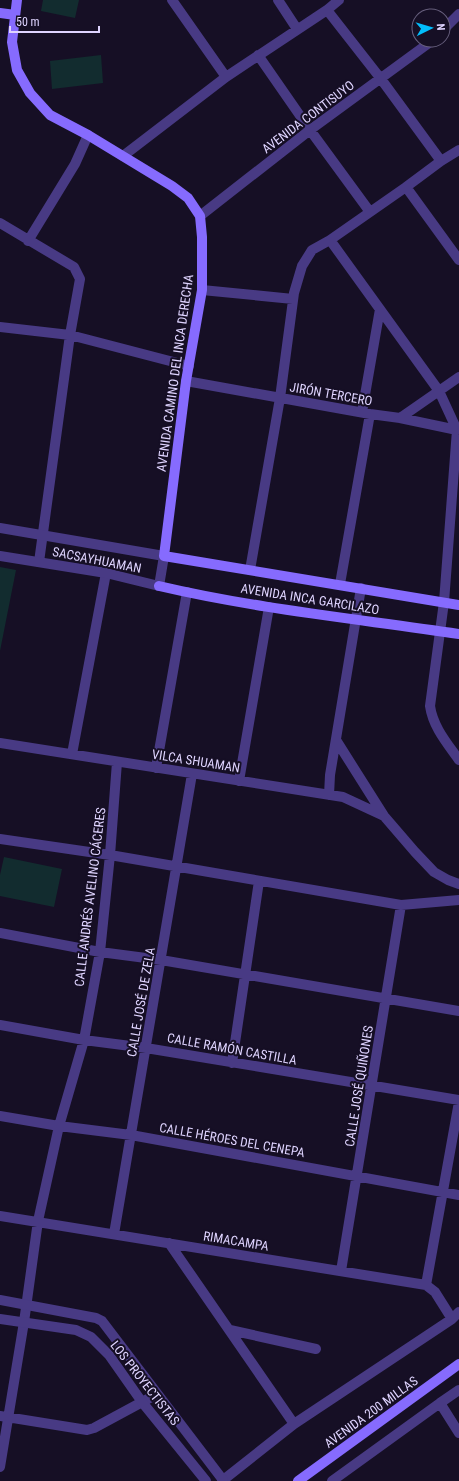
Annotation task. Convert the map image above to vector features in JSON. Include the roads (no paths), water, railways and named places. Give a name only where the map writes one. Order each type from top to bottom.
[{"type":"main road","name":"AVENIDA CAMINO DEL INCA DERECHA","points":[[17,0],[12,42],[17,70],[30,93],[50,115],[88,135],[172,186],[188,198],[200,216],[202,237],[202,290],[186,381],[164,556]]},
{"type":"main road","points":[[0,13],[15,15]]},
{"type":"main road","name":"AVENIDA INCA GARCILAZO","points":[[164,556],[340,584],[459,605]]},
{"type":"main road","name":"AVENIDA INCA GARCILAZO","points":[[159,586],[356,620],[459,634]]},
{"type":"main road","name":"AVENIDA 200 MILLAS","points":[[298,1481],[459,1364]]},
{"type":"street","points":[[172,0],[226,77]]},
{"type":"street","points":[[278,0],[297,29]]},
{"type":"street","points":[[123,156],[226,77],[339,0]]},
{"type":"street","points":[[326,10],[381,79],[441,161]]},
{"type":"street","points":[[451,22],[459,14]]},
{"type":"street","name":"AVENIDA CONTISUYO","points":[[200,216],[310,130],[422,48]]},
{"type":"street","points":[[258,56],[370,212]]},
{"type":"street","points":[[28,241],[75,164],[88,135]]},
{"type":"street","points":[[250,570],[280,398],[294,293],[302,266],[312,250],[330,240],[441,161],[459,150]]},
{"type":"street","points":[[406,187],[459,260]]},
{"type":"street","points":[[0,223],[74,267],[80,280],[70,336],[41,535],[39,562]]},
{"type":"street","points":[[330,240],[439,391],[457,430],[457,462],[444,602],[430,706],[431,716],[437,729],[459,760]]},
{"type":"street","points":[[202,290],[293,300]]},
{"type":"street","points":[[340,584],[380,309]]},
{"type":"street","points":[[0,327],[70,336],[189,366]]},
{"type":"street","points":[[400,418],[459,377]]},
{"type":"street","name":"JIRÓN TERCERO","points":[[186,381],[400,418],[457,430]]},
{"type":"street","points":[[0,528],[164,556],[159,586]]},
{"type":"street","name":"SACSAYHUAMAN","points":[[0,556],[106,573],[159,586]]},
{"type":"street","points":[[72,754],[106,573]]},
{"type":"street","points":[[329,795],[330,775],[361,588]]},
{"type":"street","points":[[156,768],[187,592]]},
{"type":"street","points":[[239,781],[269,606]]},
{"type":"street","points":[[336,740],[384,816],[424,863],[434,872],[459,884]]},
{"type":"street","name":"VILCA SHUAMAN","points":[[0,743],[343,797],[384,816]]},
{"type":"street","name":"CALLE ANDRÉS AVELINO CÁCERES","points":[[0,1467],[4,1417],[24,1322],[38,1221],[59,1126],[84,1040],[100,952],[110,855],[117,762]]},
{"type":"street","name":"CALLE JOSÉ DE ZELA","points":[[114,1234],[192,774]]},
{"type":"street","points":[[0,839],[110,855],[401,904],[459,900]]},
{"type":"street","points":[[232,1063],[259,881]]},
{"type":"street","name":"CALLE JOSÉ QUIÑONES","points":[[342,1271],[401,904]]},
{"type":"street","points":[[0,933],[100,952],[161,960],[459,1011]]},
{"type":"street","name":"CALLE RAMÓN CASTILLA","points":[[0,1025],[459,1101]]},
{"type":"street","points":[[0,1300],[96,1318],[102,1321],[222,1481],[294,1424],[456,1316],[435,1292],[426,1285],[459,1101]]},
{"type":"street","name":"CALLE HÉROES DEL CENEPA","points":[[0,1116],[59,1126],[131,1135],[459,1195]]},
{"type":"street","name":"RIMACAMPA","points":[[0,1216],[426,1285]]},
{"type":"street","points":[[169,1243],[294,1424]]},
{"type":"street","name":"LOS PROYECTISTAS","points":[[0,1319],[76,1330],[92,1337],[109,1355],[142,1402],[206,1481]]},
{"type":"street","points":[[230,1330],[316,1349]]},
{"type":"street","points":[[332,1481],[459,1390]]},
{"type":"street","points":[[4,1417],[87,1430],[94,1428],[157,1394]]},
{"type":"street","points":[[440,1403],[459,1434]]}]
